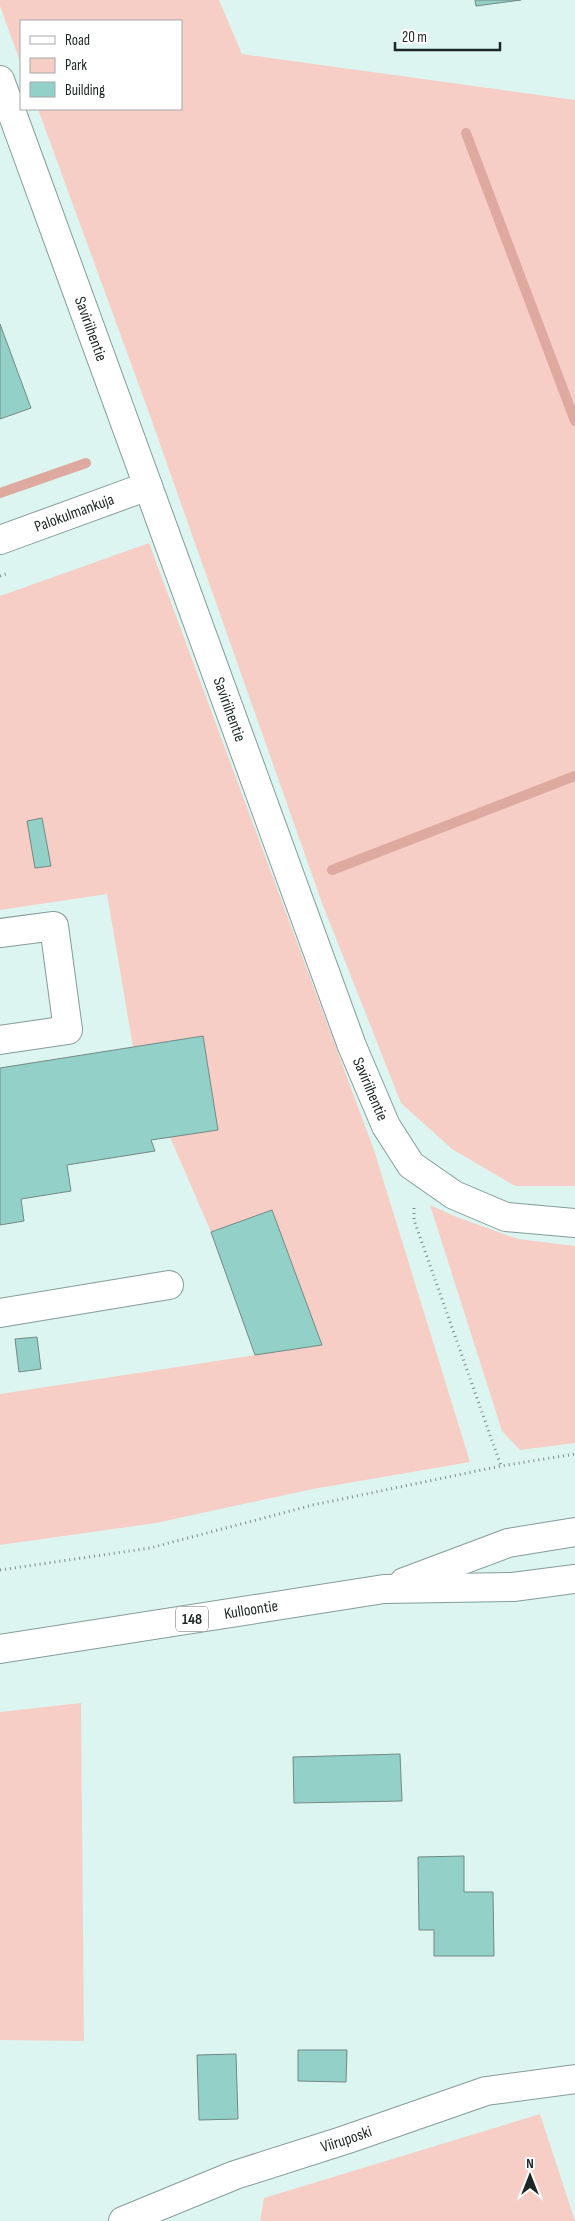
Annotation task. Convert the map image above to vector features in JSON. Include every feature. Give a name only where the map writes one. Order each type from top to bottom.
[{"type":"street","name":"Saviriihentie","points":[[0,80],[352,1046],[386,1126],[411,1164],[454,1195],[506,1217],[575,1223]]},
{"type":"street","name":"Palokulmankuja","points":[[0,540],[148,486]]},
{"type":"street","points":[[0,933],[54,926],[68,1030],[0,1040]]},
{"type":"street","points":[[0,1313],[169,1285]]},
{"type":"street","name":"Kulloontie","points":[[384,1589],[508,1543],[575,1532]]},
{"type":"street","name":"Kulloontie","points":[[0,1649],[384,1589],[513,1587],[575,1578]]},
{"type":"street","name":"Viiruposki","points":[[122,2221],[235,2175],[345,2140],[486,2091],[575,2079]]},
{"type":"path","points":[[411,1164],[414,1220],[501,1466]]},
{"type":"path","points":[[0,1570],[150,1548],[313,1505],[501,1466],[575,1454]]},
{"type":"green space","points":[[0,0],[219,0],[242,54],[575,100],[575,1186],[515,1186],[452,1149],[401,1103],[322,903],[148,410],[38,110],[182,110],[182,20],[20,20],[20,61],[0,6]]},
{"type":"green space","points":[[149,543],[374,1150],[470,1462],[313,1489],[156,1523],[0,1545],[0,1394],[322,1345],[272,1211],[211,1232],[170,1137],[218,1130],[202,1036],[133,1047],[107,894],[0,910],[0,596]]},
{"type":"green space","points":[[430,1205],[454,1216],[518,1239],[575,1246],[575,1443],[520,1450],[502,1431]]},
{"type":"green space","points":[[81,1703],[84,2041],[0,2040],[0,1712]]},
{"type":"green space","points":[[540,2114],[575,2221],[260,2221],[264,2198]]},
{"type":"building","points":[[475,0],[521,0],[476,6]]},
{"type":"building","points":[[0,324],[31,408],[0,419]]},
{"type":"building","points":[[42,818],[51,866],[35,868],[27,821]]},
{"type":"building","points":[[203,1036],[218,1130],[151,1140],[155,1151],[67,1165],[71,1191],[21,1199],[24,1221],[0,1225],[0,1068]]},
{"type":"building","points":[[272,1210],[322,1345],[255,1355],[211,1232]]},
{"type":"building","points":[[37,1337],[41,1369],[19,1372],[15,1339]]},
{"type":"building","points":[[400,1754],[402,1801],[294,1803],[293,1757]]},
{"type":"building","points":[[464,1856],[464,1892],[493,1892],[494,1956],[434,1956],[434,1930],[419,1930],[418,1857]]},
{"type":"building","points":[[298,2050],[347,2050],[346,2082],[298,2081]]},
{"type":"building","points":[[236,2054],[238,2119],[199,2120],[197,2055]]},
{"type":"waterway","points":[[466,133],[575,421]]},
{"type":"waterway","points":[[0,493],[86,463]]},
{"type":"waterway","points":[[332,870],[575,776]]}]
